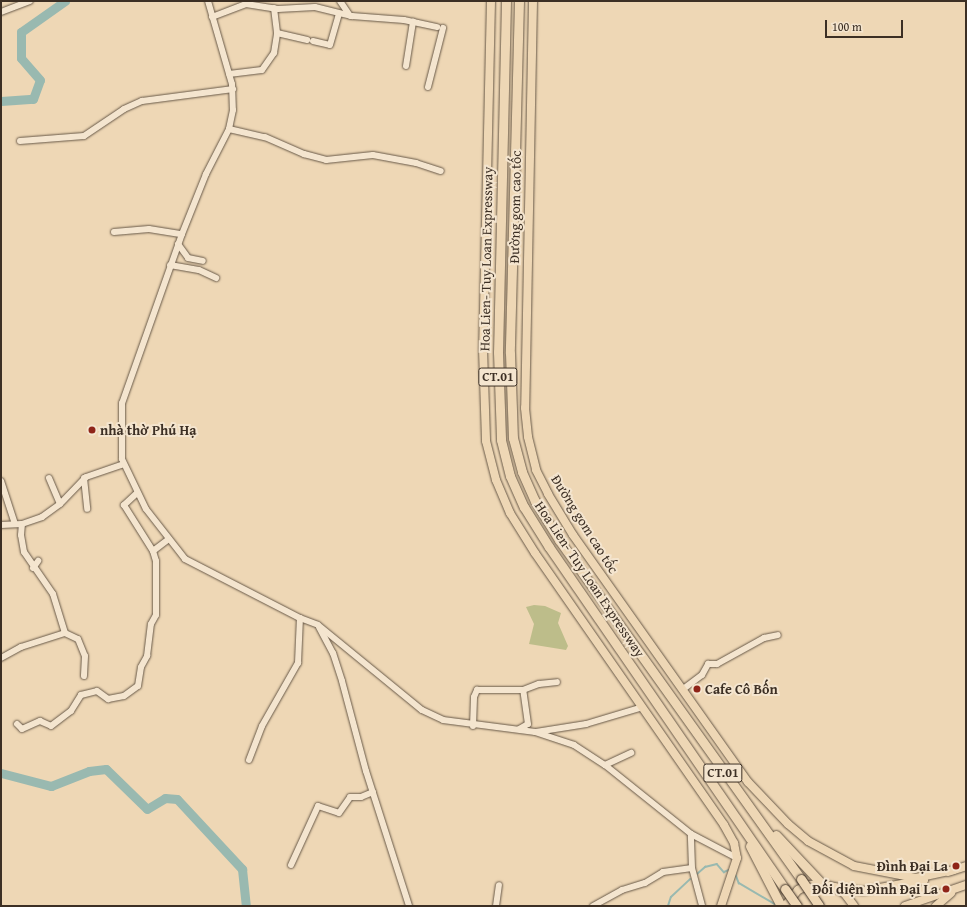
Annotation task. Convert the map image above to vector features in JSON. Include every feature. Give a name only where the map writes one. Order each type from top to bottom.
[{"type":"highway","name":"Hoa Lien- Tuy Loan Expressway","points":[[506,1],[498,352],[501,440],[510,476],[524,507],[548,547],[661,706],[797,906]]},
{"type":"highway","name":"Hoa Lien- Tuy Loan Expressway","points":[[519,1],[510,353],[513,438],[522,472],[535,501],[647,666],[819,906]]},
{"type":"highway","points":[[647,666],[780,841],[822,884]]},
{"type":"highway","points":[[661,706],[752,849],[781,906]]},
{"type":"main road","name":"Đường gom cao tốc","points":[[491,1],[483,349],[486,442],[496,480],[510,512],[535,553],[711,802],[734,843],[737,858]]},
{"type":"main road","name":"Đường gom cao tốc","points":[[533,1],[525,355],[528,437],[536,470],[548,494],[573,535],[748,782],[808,841],[854,866],[892,875],[916,878],[953,870]]},
{"type":"main road","points":[[721,906],[737,858]]},
{"type":"main road","points":[[785,906],[798,890],[809,885],[822,884],[863,891],[898,887],[966,866]]},
{"type":"main road","points":[[905,906],[963,886]]},
{"type":"main road","points":[[936,906],[943,898],[963,886]]},
{"type":"main road","points":[[834,887],[845,894],[854,906]]},
{"type":"street","points":[[1,12],[30,1]]},
{"type":"street","points":[[208,1],[229,74],[232,89],[233,110],[229,129],[206,174],[170,265],[122,403],[123,464],[137,493],[185,560],[300,618],[318,625],[387,684],[422,710],[443,720],[473,726],[535,732],[574,745],[605,765],[690,834],[737,858]]},
{"type":"street","points":[[340,1],[350,16]]},
{"type":"street","points":[[212,17],[246,4],[274,8],[315,7],[350,16],[413,22],[440,27],[428,88]]},
{"type":"street","points":[[229,74],[262,70],[274,52],[277,33],[274,8]]},
{"type":"street","points":[[277,33],[330,45],[339,14]]},
{"type":"street","points":[[406,66],[413,22]]},
{"type":"street","points":[[20,141],[84,136],[124,109],[142,102],[232,89]]},
{"type":"street","points":[[229,129],[265,137],[326,160],[373,155],[416,163],[441,171]]},
{"type":"street","points":[[114,232],[149,229],[182,234]]},
{"type":"street","points":[[178,244],[188,258],[203,261]]},
{"type":"street","points":[[170,265],[199,270],[216,278]]},
{"type":"street","points":[[1,525],[22,524],[42,517],[60,504],[84,478],[123,464]]},
{"type":"street","points":[[49,478],[60,504]]},
{"type":"street","points":[[84,478],[88,509]]},
{"type":"street","points":[[1,482],[15,524]]},
{"type":"street","points":[[17,724],[22,729],[40,721],[51,726],[71,712],[81,695],[97,691],[108,699],[124,696],[138,686],[141,667],[147,656],[151,624],[156,615],[156,561],[153,551],[124,505],[137,493]]},
{"type":"street","points":[[22,524],[21,543],[34,568],[53,594],[65,633]]},
{"type":"street","points":[[153,551],[169,539]]},
{"type":"street","points":[[34,568],[38,561]]},
{"type":"street","points":[[249,760],[262,726],[298,663],[300,618]]},
{"type":"street","points":[[318,625],[332,653],[373,792],[409,906]]},
{"type":"street","points":[[1,658],[21,647],[65,633],[78,639],[85,656],[84,676]]},
{"type":"street","points":[[682,690],[702,675],[708,664],[717,664],[764,638],[778,635]]},
{"type":"street","points":[[332,653],[335,644],[343,645]]},
{"type":"street","points":[[473,726],[474,692],[490,689],[523,690],[539,684],[557,682]]},
{"type":"street","points":[[513,730],[528,724],[523,690]]},
{"type":"street","points":[[535,732],[592,723],[643,707]]},
{"type":"street","points":[[605,765],[631,753]]},
{"type":"street","points":[[291,865],[318,806],[340,814],[350,797],[361,797],[373,792]]},
{"type":"street","points":[[690,834],[692,868],[702,906]]},
{"type":"street","points":[[593,906],[622,890],[645,883],[663,872],[692,868]]},
{"type":"street","points":[[496,906],[499,885]]},
{"type":"green space","points":[[534,605],[545,606],[561,613],[558,623],[568,646],[566,650],[529,644],[534,624],[526,607]]},
{"type":"waterway","points":[[1,101],[33,99],[40,80],[21,58],[21,32],[65,1]]},
{"type":"waterway","points":[[1,773],[51,786],[89,771],[106,769],[147,809],[165,798],[177,799],[242,869],[246,906]]},
{"type":"waterway","points":[[697,874],[705,867],[717,864],[724,872],[729,870]]},
{"type":"waterway","points":[[736,875],[739,883],[775,904]]},
{"type":"waterway","points":[[668,906],[671,897],[690,879]]},
{"type":"place","name":"nhà thờ Phú Hạ","points":[[92,430]]},
{"type":"place","name":"Cafe Cô Bốn","points":[[697,689]]},
{"type":"place","name":"Đình Đại La","points":[[956,866]]},
{"type":"place","name":"Đối diện Đình Đại La","points":[[946,889]]}]
